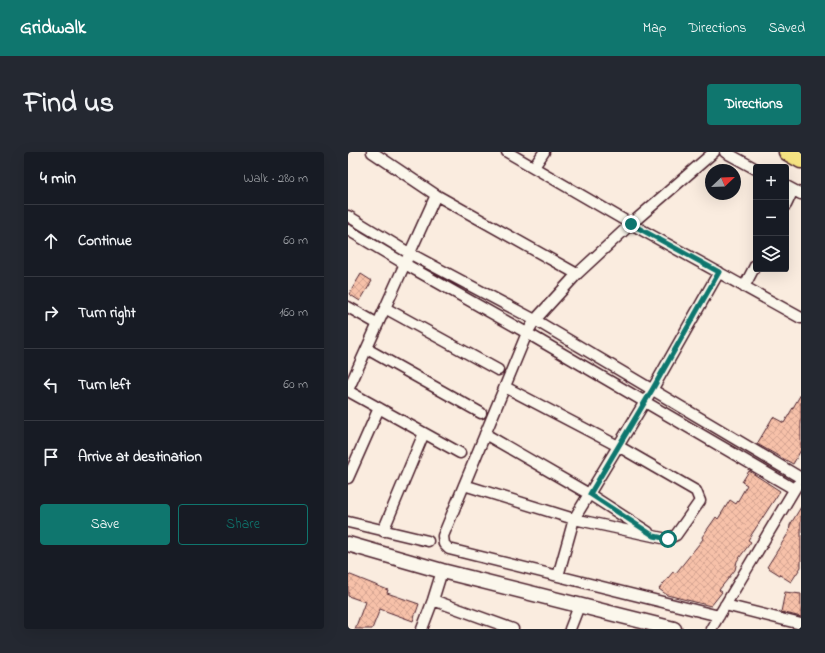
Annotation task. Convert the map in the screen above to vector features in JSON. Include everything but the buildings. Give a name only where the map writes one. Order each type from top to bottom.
[{"type":"main road","points":[[787,152],[801,160]]},
{"type":"street","points":[[372,152],[436,195],[577,274]]},
{"type":"street","points":[[507,152],[631,224],[801,318]]},
{"type":"street","points":[[534,167],[544,152]]},
{"type":"street","points":[[714,152],[631,224],[577,274],[535,320],[527,333],[443,536],[444,544],[449,549],[719,616]]},
{"type":"street","points":[[725,152],[753,167]]},
{"type":"street","points":[[788,200],[793,190]]},
{"type":"street","points":[[436,195],[348,391],[460,453]]},
{"type":"street","points":[[348,216],[410,253],[535,320],[801,478],[711,629]]},
{"type":"street","points":[[348,230],[794,489]]},
{"type":"street","points":[[744,287],[753,270]]},
{"type":"street","points":[[558,576],[574,519],[645,402],[719,272]]},
{"type":"street","points":[[348,307],[378,324]]},
{"type":"street","points":[[385,308],[498,370]]},
{"type":"street","points":[[367,349],[481,413]]},
{"type":"street","points":[[464,486],[574,519],[668,539],[676,534],[700,501],[696,491],[618,446],[505,387]]},
{"type":"street","points":[[348,478],[379,408]]},
{"type":"street","points":[[383,530],[424,433]]},
{"type":"street","points":[[485,434],[590,494],[654,536]]},
{"type":"street","points":[[348,522],[428,541]]},
{"type":"street","points":[[348,544],[442,571],[674,629]]},
{"type":"street","points":[[422,629],[442,571]]},
{"type":"street","points":[[433,600],[513,629]]},
{"type":"street","points":[[725,605],[801,624]]},
{"type":"street","points":[[570,629],[579,606]]},
{"type":"route","points":[[631,224],[719,272],[652,390],[590,494],[654,536],[668,539]]}]
